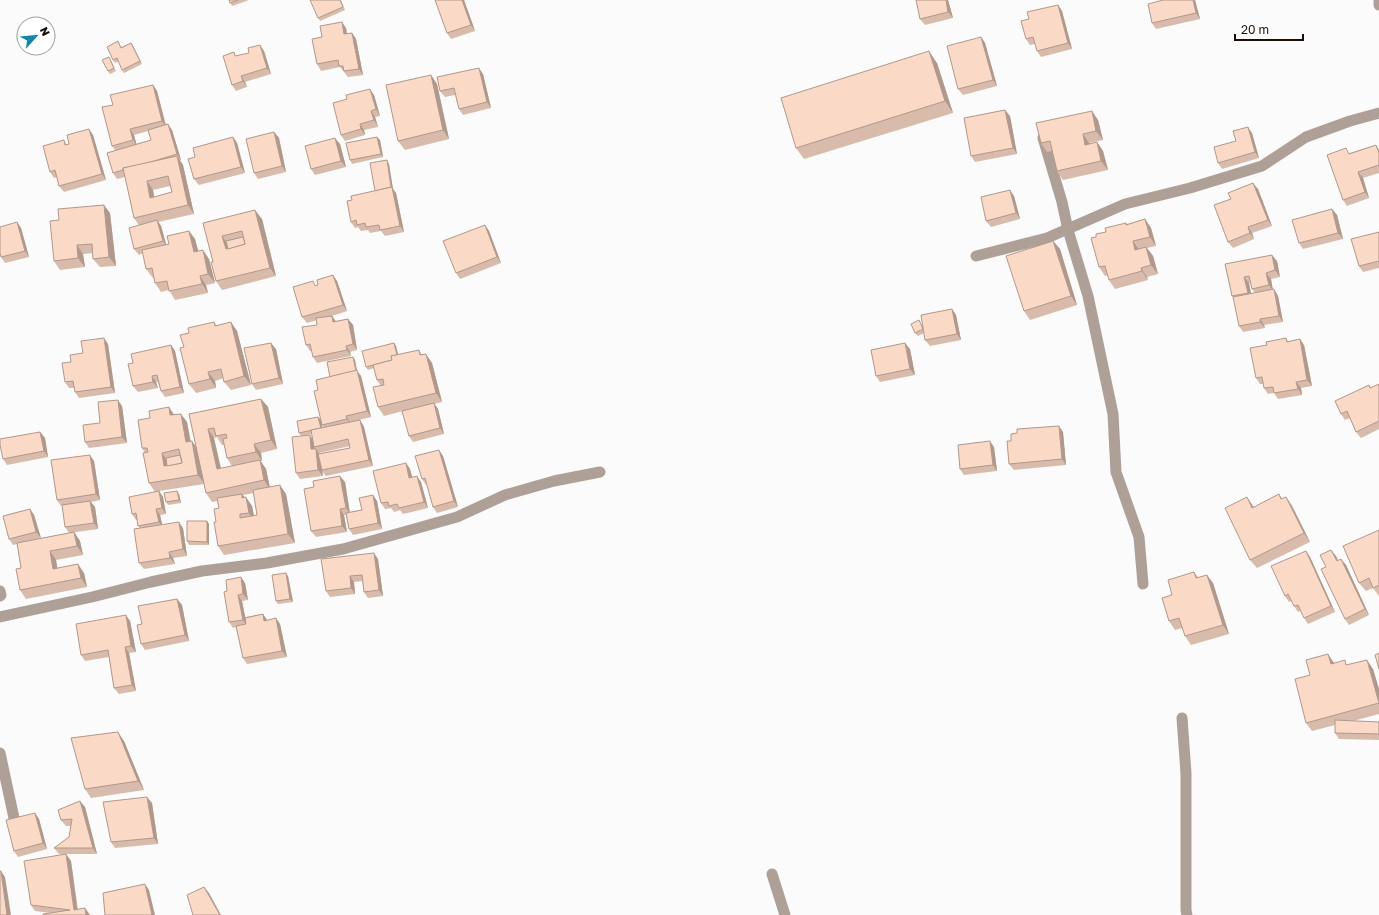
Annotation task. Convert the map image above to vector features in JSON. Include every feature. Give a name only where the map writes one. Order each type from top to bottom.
[{"type":"street","points":[[1379,0],[1379,5]]},
{"type":"street","points":[[976,256],[1047,238],[1126,204],[1190,188],[1262,166],[1306,137],[1350,121],[1379,114]]},
{"type":"street","points":[[1039,124],[1088,296],[1113,414],[1116,472],[1139,537],[1143,584]]},
{"type":"street","points":[[0,616],[92,597],[151,582],[195,573],[343,549],[457,517],[505,495],[554,481],[600,472]]},
{"type":"street","points":[[0,591],[0,596]]},
{"type":"street","points":[[1182,718],[1186,773],[1187,915]]},
{"type":"street","points":[[0,753],[17,833]]},
{"type":"street","points":[[772,874],[785,915]]},
{"type":"building","points":[[229,0],[238,0],[230,3]]},
{"type":"building","points":[[310,0],[340,0],[343,7],[318,18]]},
{"type":"building","points":[[435,0],[462,0],[471,25],[447,33]]},
{"type":"building","points":[[916,0],[946,0],[948,12],[920,19]]},
{"type":"building","points":[[1163,0],[1193,0],[1196,13],[1152,23],[1148,4]]},
{"type":"building","points":[[1058,5],[1068,43],[1037,51],[1033,37],[1026,39],[1021,21],[1029,19],[1027,12]]},
{"type":"building","points":[[342,22],[344,34],[352,33],[359,69],[344,71],[343,66],[339,66],[338,60],[317,64],[312,39],[322,37],[320,26]]},
{"type":"building","points":[[981,37],[993,80],[958,89],[947,46]]},
{"type":"building","points":[[118,41],[121,48],[131,43],[140,61],[122,70],[117,58],[113,60],[107,47]]},
{"type":"building","points":[[260,45],[267,68],[241,76],[243,81],[232,85],[223,56],[234,52],[235,56],[249,53],[248,48]]},
{"type":"building","points":[[929,51],[945,101],[796,148],[781,98]]},
{"type":"building","points":[[109,57],[114,68],[108,71],[102,60]]},
{"type":"building","points":[[479,68],[487,102],[459,109],[454,88],[440,91],[437,77]]},
{"type":"building","points":[[431,75],[443,130],[398,141],[386,85]]},
{"type":"building","points":[[153,85],[162,121],[130,129],[133,140],[112,146],[102,107],[113,105],[110,95]]},
{"type":"building","points":[[370,89],[376,109],[371,111],[374,120],[360,124],[361,129],[341,135],[333,103],[347,99],[346,95]]},
{"type":"building","points":[[1005,110],[1013,148],[971,156],[964,118]]},
{"type":"building","points":[[1092,111],[1096,131],[1083,134],[1085,145],[1097,142],[1101,161],[1057,171],[1050,141],[1041,143],[1036,123]]},
{"type":"building","points":[[168,124],[177,154],[141,165],[123,168],[123,170],[113,173],[107,153],[151,140],[148,130]]},
{"type":"building","points":[[1248,127],[1255,152],[1218,163],[1214,147],[1236,141],[1233,131]]},
{"type":"building","points":[[89,129],[102,174],[59,186],[55,170],[50,172],[43,146],[64,140],[65,145],[69,144],[67,135]]},
{"type":"building","points":[[274,132],[282,166],[254,173],[246,139]]},
{"type":"building","points":[[233,137],[241,167],[194,179],[188,159],[195,157],[193,148]]},
{"type":"building","points":[[377,137],[381,154],[350,160],[346,143]]},
{"type":"building","points":[[335,138],[341,161],[311,169],[305,146]]},
{"type":"building","points":[[1376,145],[1379,153],[1379,165],[1358,172],[1365,192],[1343,200],[1327,155],[1346,148],[1349,154]]},
{"type":"building","points":[[177,156],[188,205],[134,218],[123,168]],"holes":[[[168,176],[172,192],[150,198],[147,181]]]},
{"type":"building","points":[[387,160],[391,187],[375,191],[370,163]]},
{"type":"building","points":[[1253,183],[1268,220],[1248,227],[1250,233],[1228,242],[1214,205],[1231,199],[1228,193]]},
{"type":"building","points":[[392,187],[400,226],[380,230],[379,225],[366,227],[365,223],[357,225],[356,220],[351,222],[347,201],[352,200],[351,196]]},
{"type":"building","points":[[1010,190],[1016,213],[986,221],[981,197]]},
{"type":"building","points":[[104,205],[109,257],[93,259],[92,244],[77,245],[78,258],[54,261],[50,221],[59,220],[58,209]]},
{"type":"building","points":[[1332,209],[1338,233],[1299,243],[1292,220]]},
{"type":"building","points":[[255,210],[270,268],[216,281],[211,262],[213,262],[203,223]],"holes":[[[242,231],[245,244],[226,249],[222,236]]]},
{"type":"building","points":[[1145,219],[1150,237],[1133,241],[1135,250],[1146,247],[1151,265],[1141,268],[1142,271],[1109,280],[1105,266],[1099,267],[1091,238],[1096,237],[1096,234],[1106,232],[1105,228],[1126,223],[1126,225]]},
{"type":"building","points":[[157,220],[163,241],[134,249],[129,228]]},
{"type":"building","points":[[17,222],[25,251],[1,257],[0,227]]},
{"type":"building","points":[[485,225],[497,257],[456,273],[443,241]]},
{"type":"building","points":[[189,231],[194,252],[203,250],[208,274],[200,276],[202,284],[169,291],[167,281],[155,283],[152,268],[146,269],[142,250],[169,244],[167,236]]},
{"type":"building","points":[[1379,232],[1379,261],[1359,266],[1351,239]]},
{"type":"building","points":[[243,237],[245,244],[228,249],[226,241]]},
{"type":"building","points":[[1053,241],[1071,296],[1024,311],[1006,256]]},
{"type":"building","points":[[1272,255],[1275,270],[1266,273],[1269,285],[1252,289],[1249,276],[1244,277],[1248,293],[1232,296],[1225,264]]},
{"type":"building","points":[[333,275],[343,305],[302,317],[293,287],[313,281],[315,286],[318,285],[317,280]]},
{"type":"building","points":[[1274,289],[1279,316],[1260,319],[1260,322],[1239,326],[1233,297]]},
{"type":"building","points":[[952,309],[957,334],[925,340],[921,315]]},
{"type":"building","points":[[332,316],[333,322],[348,319],[353,344],[346,346],[347,350],[313,357],[310,344],[306,345],[302,327],[317,325],[316,318]]},
{"type":"building","points":[[919,320],[923,329],[915,333],[911,324]]},
{"type":"building","points":[[214,322],[215,326],[231,322],[244,376],[224,382],[221,369],[208,372],[210,379],[189,384],[180,348],[184,347],[180,335],[189,333],[188,328]]},
{"type":"building","points":[[104,338],[111,387],[75,392],[73,381],[65,382],[62,363],[71,362],[70,355],[83,353],[81,341]]},
{"type":"building","points":[[1286,338],[1287,342],[1300,339],[1307,380],[1296,382],[1298,389],[1274,393],[1273,387],[1264,388],[1262,377],[1256,378],[1250,348],[1267,345],[1266,342]]},
{"type":"building","points":[[271,343],[279,378],[252,384],[244,348]]},
{"type":"building","points":[[394,343],[397,355],[391,356],[392,360],[366,367],[362,351]]},
{"type":"building","points":[[905,343],[910,369],[876,376],[871,350]]},
{"type":"building","points":[[171,345],[180,387],[161,391],[157,375],[152,376],[153,382],[133,386],[128,364],[133,363],[131,354]]},
{"type":"building","points":[[419,350],[420,355],[426,354],[436,393],[378,407],[373,387],[384,385],[383,379],[377,380],[373,365],[392,360],[391,356]]},
{"type":"building","points":[[353,357],[356,371],[330,377],[327,362]]},
{"type":"building","points":[[357,370],[367,411],[346,416],[347,419],[322,425],[314,391],[318,390],[316,380]]},
{"type":"building","points":[[1379,384],[1379,421],[1356,432],[1347,411],[1341,414],[1335,401],[1369,385],[1370,388]]},
{"type":"building","points":[[261,399],[271,440],[254,444],[256,452],[227,458],[223,439],[227,438],[226,434],[216,436],[214,428],[208,429],[217,469],[260,460],[264,480],[206,493],[189,414]]},
{"type":"building","points":[[118,400],[122,437],[85,442],[83,425],[100,423],[98,402]]},
{"type":"building","points":[[434,403],[440,428],[409,436],[402,411]]},
{"type":"building","points":[[169,407],[170,415],[181,414],[186,442],[192,441],[198,475],[149,483],[143,453],[148,452],[147,448],[142,448],[138,420],[150,418],[149,411]],"holes":[[[179,449],[182,463],[164,466],[162,453]]]},
{"type":"building","points":[[318,417],[321,428],[299,433],[297,421]]},
{"type":"building","points":[[360,420],[369,460],[322,470],[318,454],[350,448],[348,439],[314,447],[311,430]]},
{"type":"building","points":[[1059,426],[1062,459],[1009,464],[1007,441],[1011,441],[1011,434],[1017,433],[1017,429]]},
{"type":"building","points":[[40,432],[44,451],[3,459],[0,439]]},
{"type":"building","points":[[310,435],[311,449],[316,449],[318,470],[296,473],[292,437]]},
{"type":"building","points":[[990,441],[993,465],[960,469],[958,445]]},
{"type":"building","points":[[439,450],[454,501],[433,507],[425,478],[422,479],[415,456]]},
{"type":"building","points":[[90,455],[96,494],[57,500],[51,460]]},
{"type":"building","points":[[180,455],[182,463],[167,466],[166,458]]},
{"type":"building","points":[[406,463],[409,478],[417,476],[424,502],[399,508],[397,504],[389,506],[388,502],[381,503],[373,471]]},
{"type":"building","points":[[340,476],[346,508],[340,509],[342,526],[311,531],[304,489],[314,487],[313,481]]},
{"type":"building","points":[[280,485],[288,534],[218,546],[214,522],[216,522],[214,509],[219,508],[217,498],[242,494],[242,498],[246,497],[249,513],[240,514],[240,518],[257,515],[253,490]]},
{"type":"building","points":[[159,491],[162,508],[156,509],[159,522],[138,526],[136,513],[132,514],[129,497]]},
{"type":"building","points":[[177,491],[179,500],[166,502],[164,493]]},
{"type":"building","points":[[1279,494],[1281,499],[1286,497],[1304,533],[1250,560],[1225,508],[1247,497],[1252,508]]},
{"type":"building","points":[[373,495],[378,523],[349,529],[346,513],[362,510],[359,498]]},
{"type":"building","points":[[90,501],[94,523],[65,527],[62,505]]},
{"type":"building","points":[[30,509],[36,532],[9,539],[3,516]]},
{"type":"building","points":[[187,521],[207,521],[207,542],[187,541]]},
{"type":"building","points":[[179,522],[183,549],[169,552],[170,558],[139,563],[134,529]]},
{"type":"building","points":[[1379,530],[1379,585],[1373,588],[1369,578],[1359,583],[1343,546]]},
{"type":"building","points":[[74,532],[77,546],[50,551],[53,569],[78,564],[81,578],[20,590],[16,569],[21,568],[17,543]]},
{"type":"building","points":[[1331,550],[1337,561],[1341,559],[1365,609],[1345,619],[1321,569],[1326,567],[1320,555]]},
{"type":"building","points":[[1306,551],[1331,606],[1304,618],[1298,605],[1294,606],[1288,594],[1285,596],[1271,566]]},
{"type":"building","points":[[374,553],[379,590],[364,592],[362,575],[350,576],[351,588],[326,591],[321,559]]},
{"type":"building","points":[[1194,572],[1196,578],[1207,575],[1223,625],[1185,636],[1179,618],[1169,621],[1162,598],[1172,595],[1168,580]]},
{"type":"building","points":[[286,573],[290,599],[276,601],[272,575]]},
{"type":"building","points":[[241,577],[243,594],[238,595],[243,620],[229,622],[224,592],[227,591],[226,580]]},
{"type":"building","points":[[177,599],[185,635],[141,644],[137,625],[142,624],[138,606]]},
{"type":"building","points":[[263,614],[264,621],[276,618],[282,651],[243,658],[236,626],[246,624],[245,618]]},
{"type":"building","points":[[126,615],[131,646],[125,647],[132,685],[114,688],[108,650],[81,655],[76,624]]},
{"type":"building","points":[[1379,653],[1379,669],[1375,655]]},
{"type":"building","points":[[1328,654],[1331,664],[1345,660],[1346,665],[1367,660],[1379,703],[1306,723],[1295,679],[1310,675],[1306,660]]},
{"type":"building","points":[[1335,720],[1379,722],[1379,734],[1335,733]]},
{"type":"building","points":[[118,732],[138,781],[85,789],[71,738]]},
{"type":"building","points":[[147,797],[154,838],[111,842],[103,802]]},
{"type":"building","points":[[80,801],[93,848],[54,848],[69,837],[72,819],[61,820],[58,810]]},
{"type":"building","points":[[35,813],[43,843],[14,851],[6,820]]},
{"type":"building","points":[[66,854],[74,910],[85,908],[86,915],[43,915],[70,910],[31,905],[24,861]]},
{"type":"building","points":[[1,871],[7,915],[0,915]]},
{"type":"building","points":[[145,884],[152,915],[105,915],[103,893]]},
{"type":"building","points":[[204,887],[220,915],[193,915],[187,895]]}]
